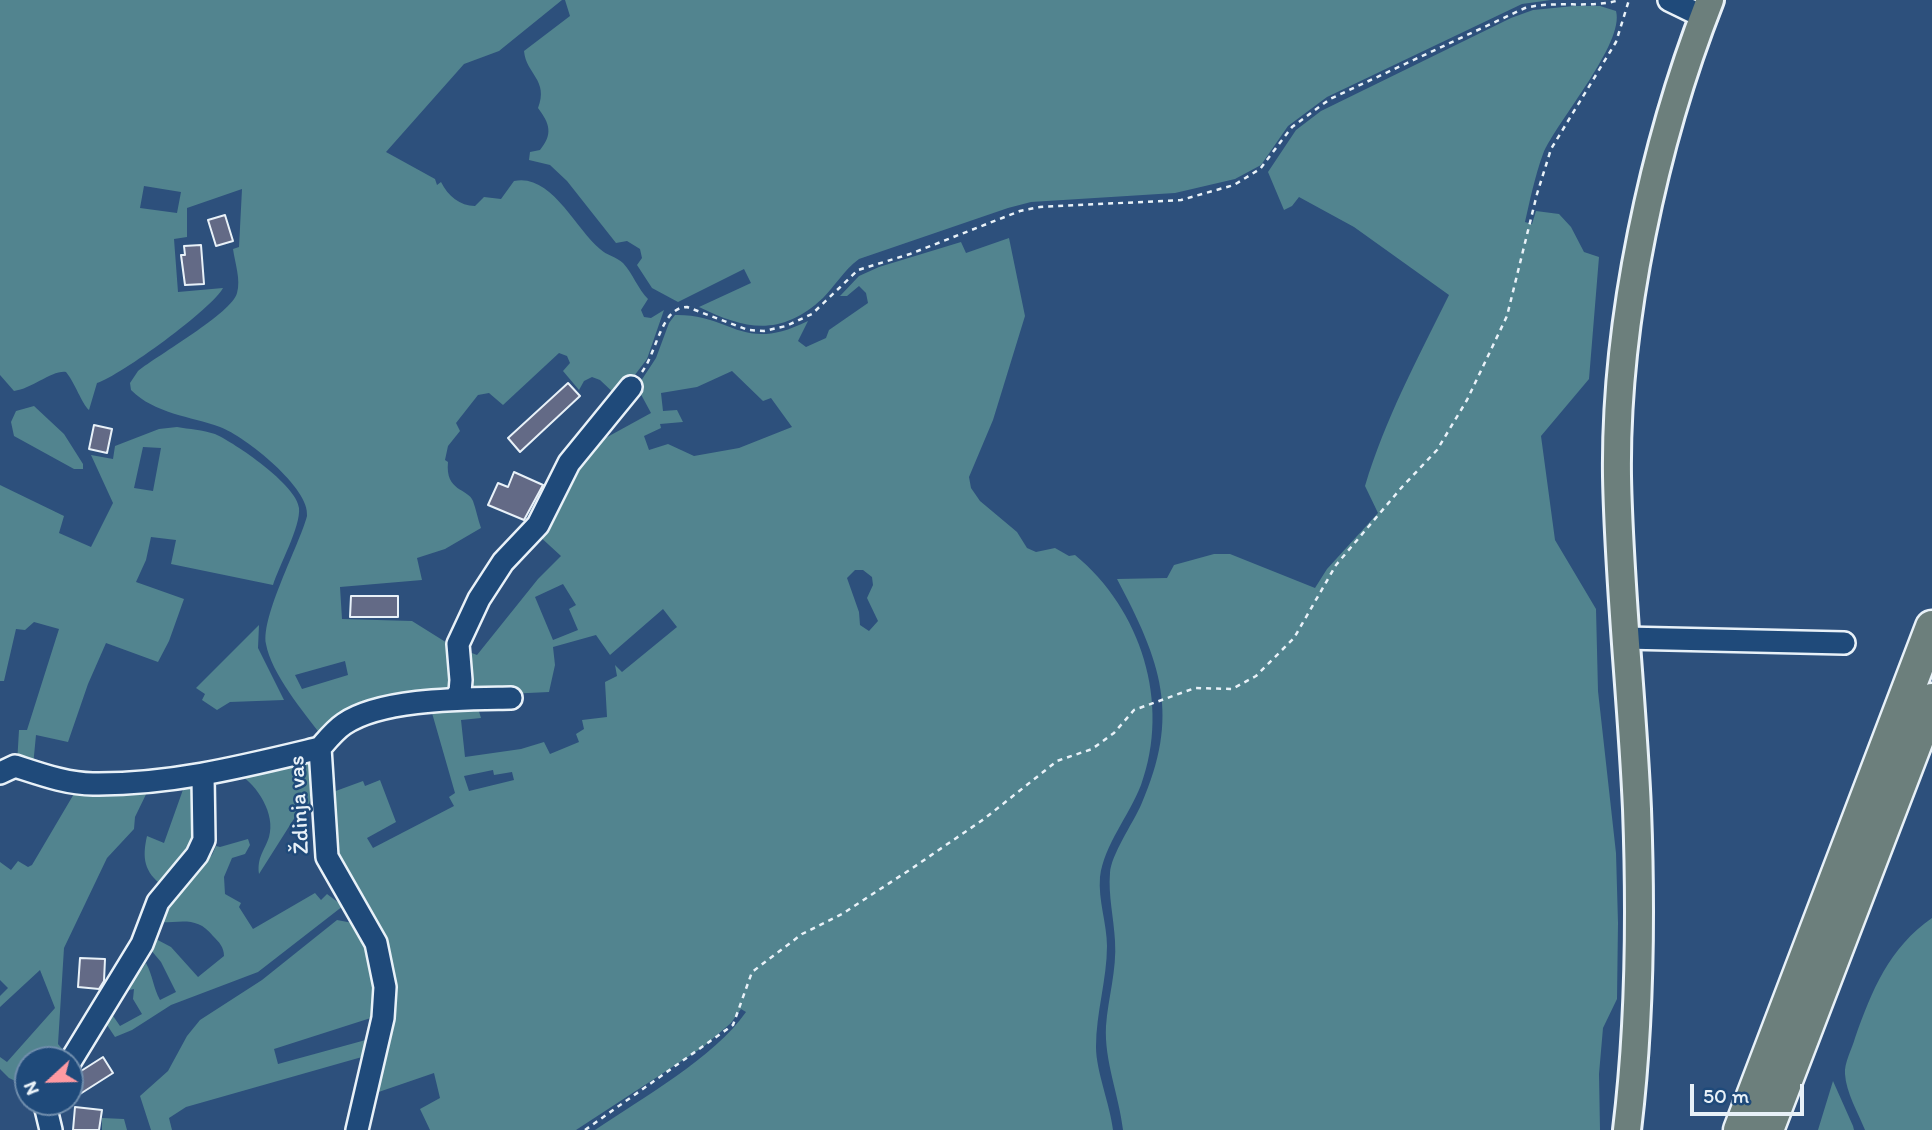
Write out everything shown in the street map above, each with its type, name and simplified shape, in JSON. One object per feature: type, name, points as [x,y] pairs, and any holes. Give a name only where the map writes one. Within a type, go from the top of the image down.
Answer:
[{"type":"highway","points":[[1740,1130],[1932,627]]},
{"type":"highway","points":[[1767,1130],[1932,700]]},
{"type":"main road","points":[[1627,1130],[1639,924],[1637,809],[1617,475],[1625,343],[1632,283],[1656,176],[1707,8]]},
{"type":"street","points":[[1669,0],[1707,8]]},
{"type":"street","points":[[454,699],[460,692],[461,680],[458,644],[479,599],[503,562],[538,525],[569,463],[631,387]]},
{"type":"street","points":[[1625,638],[1844,643]]},
{"type":"street","name":"Ždinja vas","points":[[357,1130],[383,1018],[385,987],[376,943],[327,857],[320,748],[353,719],[380,710],[454,699],[511,698]]},
{"type":"street","points":[[5,764],[92,785],[203,776],[320,748]]},
{"type":"street","points":[[80,1046],[142,944],[158,902],[197,855],[204,840],[203,776]]},
{"type":"path","points":[[631,387],[655,352],[668,314],[677,307],[687,307],[748,330],[764,331],[812,314],[858,270],[922,250],[1020,211],[1040,207],[1181,200],[1234,185],[1260,169],[1292,127],[1330,99],[1525,8],[1544,3],[1608,3],[1620,0]]},
{"type":"path","points":[[585,1130],[733,1026],[752,972],[802,934],[842,915],[922,862],[984,819],[1057,761],[1092,749],[1114,733],[1134,710],[1195,688],[1232,688],[1256,676],[1294,638],[1336,565],[1437,450],[1467,400],[1507,316],[1533,207],[1551,149],[1576,113],[1616,43],[1629,0]]},
{"type":"green space","points":[[0,0],[562,0],[499,51],[464,64],[386,152],[435,179],[437,185],[441,182],[455,199],[470,206],[475,206],[484,197],[501,199],[514,181],[540,185],[562,204],[600,249],[627,267],[648,299],[641,310],[644,317],[651,318],[664,310],[647,359],[618,397],[600,380],[592,377],[584,381],[579,390],[563,371],[570,363],[567,356],[559,353],[503,405],[489,393],[478,395],[456,423],[460,431],[448,446],[445,460],[448,462],[448,472],[453,484],[473,501],[481,528],[445,549],[417,558],[422,580],[340,587],[342,619],[412,621],[452,646],[456,661],[449,692],[322,736],[281,680],[266,644],[269,616],[307,516],[299,492],[260,452],[231,432],[162,409],[140,398],[131,390],[130,383],[138,371],[209,322],[237,293],[238,277],[233,249],[239,247],[242,189],[187,208],[187,237],[174,239],[178,292],[223,288],[216,298],[165,340],[125,368],[97,383],[89,410],[66,372],[14,391],[0,375]],"holes":[[[144,186],[181,192],[177,213],[140,208]],[[345,661],[348,675],[302,689],[295,675]]]},
{"type":"green space","points":[[565,0],[1551,0],[1522,4],[1327,97],[1288,126],[1261,165],[1235,179],[1175,193],[1031,202],[1008,208],[859,259],[808,311],[778,324],[763,326],[732,321],[699,307],[751,283],[744,269],[678,302],[652,288],[637,265],[642,258],[640,249],[627,241],[616,243],[567,181],[550,165],[529,160],[530,152],[540,150],[544,144],[548,129],[538,108],[541,98],[539,84],[524,51],[570,16]]},
{"type":"green space","points":[[1600,6],[1616,11],[1616,25],[1601,62],[1543,154],[1525,222],[1532,224],[1536,211],[1559,214],[1571,227],[1584,252],[1599,257],[1589,379],[1541,436],[1555,540],[1596,609],[1598,691],[1616,853],[1618,923],[1617,999],[1603,1028],[1599,1074],[1600,1130],[1123,1130],[1106,1039],[1115,952],[1110,873],[1114,857],[1141,805],[1153,773],[1163,716],[1161,689],[1154,663],[1145,637],[1117,579],[1167,578],[1174,565],[1214,554],[1230,554],[1315,588],[1327,569],[1378,513],[1365,486],[1373,461],[1403,389],[1449,295],[1354,227],[1299,197],[1292,206],[1284,210],[1268,172],[1296,130],[1321,111],[1511,18],[1533,10]]},
{"type":"green space","points":[[1009,238],[1025,316],[993,420],[969,477],[971,488],[980,501],[1017,532],[1027,548],[1036,552],[1055,548],[1069,556],[1075,555],[1098,577],[1133,630],[1151,690],[1153,722],[1141,785],[1106,853],[1100,877],[1107,946],[1096,1047],[1113,1130],[595,1130],[697,1061],[732,1029],[746,1012],[741,1009],[731,1023],[703,1047],[576,1130],[430,1130],[420,1109],[440,1098],[434,1073],[367,1096],[390,993],[332,857],[333,792],[363,781],[365,786],[380,780],[396,822],[367,838],[373,848],[454,806],[449,797],[455,793],[430,706],[477,705],[481,718],[461,720],[465,757],[521,749],[544,742],[550,754],[579,742],[576,734],[584,729],[582,720],[607,717],[605,682],[617,676],[615,665],[622,672],[677,627],[663,609],[610,655],[596,635],[553,647],[555,665],[549,692],[465,696],[464,650],[477,655],[538,579],[561,556],[537,534],[570,474],[600,441],[651,413],[637,387],[656,358],[669,323],[675,315],[695,316],[738,330],[767,334],[808,321],[798,341],[806,347],[826,338],[829,330],[868,303],[866,293],[859,286],[847,296],[840,296],[859,276],[879,267],[961,242],[966,253]],"holes":[[[732,371],[763,401],[771,398],[792,427],[739,448],[694,456],[668,444],[649,450],[644,436],[661,428],[660,424],[683,422],[677,410],[663,411],[661,393],[697,387]],[[855,570],[863,570],[872,577],[873,585],[867,598],[878,621],[869,631],[860,625],[859,612],[847,578]],[[563,584],[576,605],[569,609],[578,630],[553,640],[535,597]],[[493,770],[494,775],[512,772],[514,780],[469,791],[464,776]]]},
{"type":"green space","points":[[34,406],[64,434],[83,464],[83,469],[74,469],[14,436],[11,422],[16,411]]},
{"type":"green space","points":[[177,427],[215,434],[264,466],[288,488],[296,499],[299,516],[273,585],[171,564],[176,540],[151,537],[146,560],[136,582],[184,599],[169,641],[158,662],[106,643],[88,684],[68,742],[36,735],[33,766],[17,764],[19,730],[27,730],[59,629],[34,622],[25,630],[16,629],[4,681],[0,681],[0,485],[64,516],[59,533],[91,547],[113,503],[91,455],[113,459],[115,446],[159,429]],"holes":[[[143,447],[161,448],[153,491],[134,488]]]},
{"type":"green space","points":[[259,625],[258,648],[284,700],[230,702],[217,710],[202,700],[205,694],[196,688]]},
{"type":"green space","points":[[309,757],[320,765],[305,818],[297,814],[259,874],[260,859],[269,837],[270,819],[258,793],[239,774]]},
{"type":"green space","points":[[151,784],[135,817],[134,829],[107,858],[64,948],[60,1046],[21,1046],[55,1008],[40,970],[0,1007],[0,996],[8,988],[0,980],[0,862],[11,870],[18,861],[28,867],[32,865],[78,787]]},
{"type":"green space","points":[[185,784],[190,785],[196,801],[199,839],[163,886],[146,864],[147,836],[164,843]]},
{"type":"green space","points":[[248,839],[250,845],[245,854],[232,858],[224,877],[225,894],[241,903],[239,907],[253,929],[315,893],[321,900],[327,894],[343,906],[258,972],[171,1005],[132,1030],[115,1037],[105,1022],[111,1013],[120,1026],[142,1014],[133,999],[134,989],[124,991],[138,968],[142,969],[146,963],[160,1000],[176,992],[161,962],[150,949],[154,938],[171,947],[198,977],[224,956],[219,943],[200,925],[193,922],[155,922],[166,896],[212,855],[216,846]]},
{"type":"green space","points":[[1932,918],[1932,1130],[1865,1130],[1848,1088],[1845,1074],[1847,1061],[1868,1003],[1884,971],[1904,943]]},
{"type":"green space","points":[[337,920],[358,924],[377,966],[377,1016],[274,1049],[278,1064],[373,1038],[369,1055],[186,1107],[169,1118],[172,1130],[151,1130],[140,1096],[168,1071],[187,1036],[200,1020],[262,980]]},
{"type":"green space","points":[[14,1054],[14,1080],[0,1069],[0,1057],[7,1062]]},
{"type":"green space","points":[[1833,1081],[1853,1126],[1854,1130],[1818,1130]]},
{"type":"green space","points":[[102,1118],[124,1119],[127,1130],[102,1130]]},
{"type":"building","points":[[225,215],[233,241],[216,246],[208,220]]},
{"type":"building","points":[[201,245],[204,284],[185,285],[181,255],[185,255],[184,246]]},
{"type":"building","points":[[568,383],[580,396],[520,452],[508,438]]},
{"type":"building","points":[[94,425],[112,429],[107,453],[89,449]]},
{"type":"building","points":[[514,472],[543,485],[524,520],[488,505],[498,483],[508,487]]},
{"type":"building","points":[[351,596],[398,596],[398,617],[350,617]]},
{"type":"building","points":[[80,958],[105,959],[104,981],[99,989],[78,987]]},
{"type":"building","points":[[103,1057],[113,1073],[84,1091],[84,1069]]},
{"type":"building","points":[[84,1108],[102,1110],[99,1130],[73,1130],[74,1116],[84,1116]]}]
